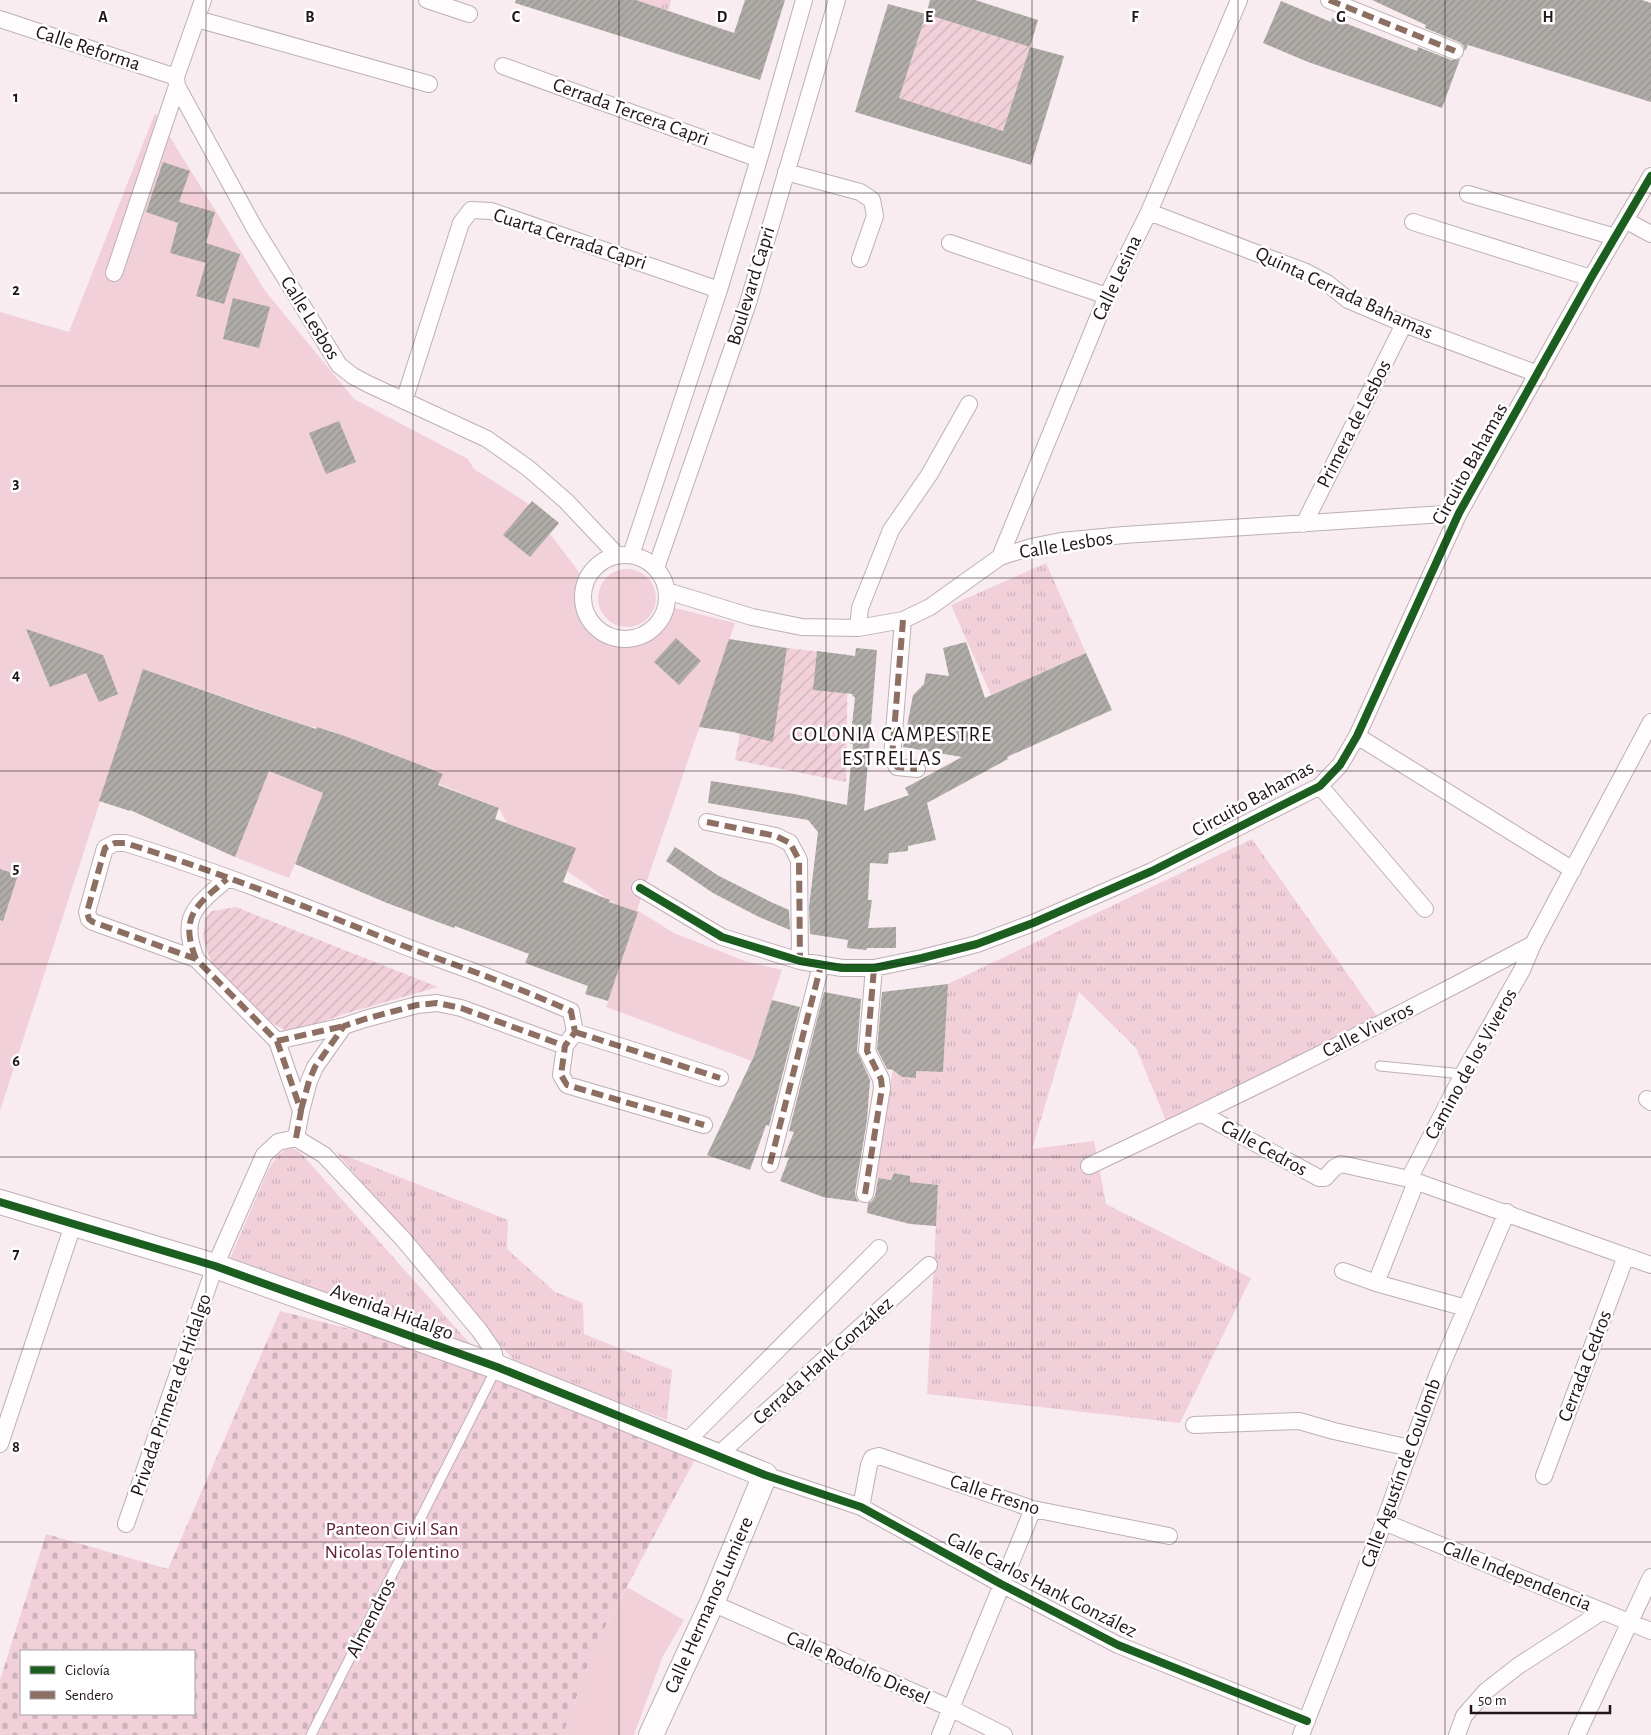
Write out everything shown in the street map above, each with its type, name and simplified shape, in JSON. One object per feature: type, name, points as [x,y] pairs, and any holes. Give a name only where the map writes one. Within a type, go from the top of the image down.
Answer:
[{"type":"street","points":[[114,273],[203,0]]},
{"type":"street","points":[[427,0],[469,14]]},
{"type":"street","name":"Boulevard Capri","points":[[624,555],[719,290],[760,159],[804,0]]},
{"type":"street","name":"Boulevard Capri","points":[[656,568],[748,302],[837,0]]},
{"type":"street","name":"Calle Lesina","points":[[1000,557],[1106,296],[1149,212],[1239,0]]},
{"type":"street","points":[[1329,0],[1456,51]]},
{"type":"street","name":"Calle Reforma","points":[[0,18],[177,82]]},
{"type":"street","points":[[197,19],[429,84]]},
{"type":"street","name":"Cerrada Tercera Capri","points":[[503,66],[760,159]]},
{"type":"street","name":"Calle Lesbos","points":[[177,82],[255,229],[339,366],[353,376],[404,401],[487,438],[528,468],[624,555]]},
{"type":"street","points":[[786,172],[860,192],[872,200],[875,216],[860,259]]},
{"type":"street","name":"Circuito Bahamas","points":[[640,888],[722,936],[800,961],[842,968],[874,968],[977,944],[1034,923],[1152,871],[1320,786],[1340,765],[1356,736],[1459,513],[1591,278],[1651,176]]},
{"type":"street","points":[[1468,194],[1615,237]]},
{"type":"street","name":"Cuarta Cerrada Capri","points":[[404,401],[460,223],[471,210],[491,212],[719,290]]},
{"type":"street","name":"Quinta Cerrada Bahamas","points":[[1149,212],[1306,272],[1327,283],[1348,300],[1404,324],[1538,374]]},
{"type":"street","points":[[1625,220],[1651,234]]},
{"type":"street","points":[[1413,222],[1591,278]]},
{"type":"street","points":[[950,243],[1106,296]]},
{"type":"street","name":"Primera de Lesbos","points":[[1304,524],[1404,324]]},
{"type":"street","points":[[858,628],[860,608],[891,530],[929,476],[968,404]]},
{"type":"street","name":"Calle Lesbos","points":[[667,591],[752,617],[802,627],[858,628],[903,620],[930,606],[1000,557],[1031,547],[1061,541],[1124,535],[1459,513]]},
{"type":"street","points":[[624,555],[645,559],[656,568],[664,579],[667,591],[667,605],[662,618],[652,629],[640,636],[626,639],[612,637],[599,631],[583,608],[582,594],[585,580],[593,568],[604,560],[624,555]]},
{"type":"street","points":[[903,620],[892,757],[898,767],[917,768]]},
{"type":"street","name":"Camino de los Viveros","points":[[1413,1180],[1463,1074],[1522,970],[1533,944],[1648,732]]},
{"type":"street","points":[[1356,736],[1573,870]]},
{"type":"street","points":[[1320,786],[1426,909]]},
{"type":"street","points":[[707,822],[776,836],[790,844],[798,860],[800,961]]},
{"type":"street","points":[[301,1111],[277,1041],[196,959],[93,922],[89,918],[87,912],[105,848],[125,843],[193,864],[227,879],[319,911],[430,956],[508,984],[571,1011],[575,1032],[565,1046],[561,1075],[567,1085],[704,1125]]},
{"type":"street","points":[[196,959],[189,937],[191,917],[205,898],[227,879]]},
{"type":"street","name":"Calle Viveros","points":[[1089,1166],[1202,1114],[1383,1024],[1533,944]]},
{"type":"street","points":[[770,1164],[821,965]]},
{"type":"street","points":[[865,1194],[882,1088],[879,1073],[867,1050],[874,968]]},
{"type":"street","points":[[277,1041],[344,1026],[417,1005],[436,1003],[461,1008],[565,1046]]},
{"type":"street","points":[[344,1026],[315,1067],[309,1081],[296,1138],[324,1155],[403,1239],[480,1330],[493,1350],[497,1367]]},
{"type":"street","points":[[575,1032],[720,1078]]},
{"type":"street","name":"Calle Cedros","points":[[1202,1114],[1318,1178],[1325,1178],[1334,1168],[1341,1164],[1413,1180]]},
{"type":"street","name":"Privada Primera de Hidalgo","points":[[126,1524],[215,1266],[264,1155],[278,1142],[296,1138]]},
{"type":"street","points":[[1376,1283],[1413,1180],[1651,1265]]},
{"type":"street","name":"Avenida Hidalgo","points":[[0,1202],[215,1266],[497,1367],[765,1475]]},
{"type":"street","name":"Calle Agustín de Coulomb","points":[[1304,1728],[1384,1522],[1437,1376],[1507,1212]]},
{"type":"street","points":[[0,1444],[73,1225]]},
{"type":"street","points":[[685,1443],[878,1248]]},
{"type":"street","name":"Cerrada Cedros","points":[[1544,1476],[1626,1256]]},
{"type":"street","name":"Cerrada Hank González","points":[[717,1456],[929,1265]]},
{"type":"street","points":[[1343,1271],[1376,1283],[1466,1308]]},
{"type":"street","points":[[1194,1425],[1299,1421],[1410,1448]]},
{"type":"street","name":"Calle Fresno","points":[[861,1507],[868,1465],[872,1458],[879,1456],[1033,1509],[1169,1536]]},
{"type":"street","name":"Calle Carlos Hank González","points":[[765,1475],[861,1507],[1001,1584],[1118,1645],[1304,1728]]},
{"type":"street","name":"Calle Hermanos Lumiere","points":[[655,1734],[765,1475]]},
{"type":"street","points":[[940,1735],[1033,1509]]},
{"type":"street","name":"Calle Independencia","points":[[1384,1522],[1651,1631]]},
{"type":"street","points":[[1577,1735],[1651,1577]]},
{"type":"street","name":"Calle Rodolfo Diesel","points":[[712,1602],[950,1708],[1004,1735]]},
{"type":"street","points":[[1457,1735],[1464,1716],[1486,1690],[1518,1666],[1603,1611]]},
{"type":"lane","points":[[1380,1066],[1463,1074]]},
{"type":"lane","name":"Almendros","points":[[311,1735],[497,1367]]},
{"type":"green space","points":[[636,0],[671,0],[668,11]]},
{"type":"green space","points":[[926,14],[1030,47],[1003,131],[899,98]]},
{"type":"green space","points":[[155,113],[266,292],[354,399],[468,459],[474,469],[526,502],[585,580],[582,596],[583,606],[587,617],[593,625],[602,632],[612,636],[633,638],[653,628],[662,618],[667,606],[735,623],[637,910],[674,933],[745,961],[782,970],[752,1061],[606,1007],[638,912],[616,905],[567,871],[575,848],[507,823],[499,808],[439,784],[443,774],[334,732],[310,727],[143,669],[0,1111],[0,312],[69,332]]},
{"type":"green space","points":[[1046,563],[1086,653],[991,695],[951,605]]},
{"type":"green space","points":[[627,569],[638,571],[651,582],[656,598],[654,609],[643,622],[627,627],[616,625],[603,614],[598,598],[600,587],[611,574]]},
{"type":"green space","points":[[787,648],[848,655],[846,782],[735,760],[740,734],[773,742]]},
{"type":"green space","points":[[269,771],[323,793],[289,878],[235,857]]},
{"type":"green space","points":[[1252,839],[1377,1016],[1167,1123],[1136,1048],[1079,992],[1032,1149],[1094,1141],[1106,1204],[1251,1278],[1180,1423],[927,1394],[938,1185],[910,1182],[910,1176],[894,1173],[891,1180],[871,1177],[893,1070],[902,1077],[915,1078],[916,1071],[943,1072],[948,984]]},
{"type":"green space","points":[[236,907],[438,987],[344,1014],[325,1021],[307,1034],[285,1030],[272,1023],[246,1002],[212,965],[203,938],[205,919],[212,911]]},
{"type":"green space","points":[[289,1147],[299,1151],[472,1346],[226,1268],[268,1170],[278,1155]]},
{"type":"green space","points":[[336,1152],[508,1220],[507,1249],[555,1292],[583,1303],[584,1334],[672,1370],[667,1420],[516,1363]]},
{"type":"green space","name":"Panteon Civil San Nicolas Tolentino","points":[[280,1311],[497,1367],[699,1452],[594,1648],[563,1735],[0,1735],[0,1680],[46,1534],[168,1569]]},
{"type":"green space","points":[[627,1587],[684,1620],[663,1656],[634,1735],[563,1735],[594,1648]]},
{"type":"building","points":[[516,0],[636,0],[734,33],[745,0],[785,0],[760,80],[515,3]]},
{"type":"building","points":[[930,0],[975,0],[1038,20],[1030,47],[926,14]]},
{"type":"building","points":[[1372,0],[1642,0],[1651,3],[1651,102],[1468,45],[1465,51],[1463,45],[1459,42],[1425,28],[1426,25]]},
{"type":"building","points":[[1281,1],[1331,22],[1332,18],[1417,51],[1418,47],[1451,60],[1460,59],[1442,108],[1308,62],[1263,43]]},
{"type":"building","points":[[888,4],[926,14],[899,98],[1003,131],[1030,47],[1064,56],[1031,165],[855,112]]},
{"type":"building","points":[[163,162],[190,171],[179,202],[215,212],[206,243],[240,254],[224,304],[196,296],[206,263],[170,253],[178,223],[146,212]]},
{"type":"building","points":[[233,298],[270,307],[259,348],[223,339]]},
{"type":"building","points":[[339,421],[356,462],[326,474],[309,433]]},
{"type":"building","points":[[532,501],[559,523],[530,557],[503,535]]},
{"type":"building","points":[[26,629],[103,655],[118,694],[99,702],[86,673],[50,687]]},
{"type":"building","points":[[676,638],[701,661],[679,685],[654,662]]},
{"type":"building","points":[[729,639],[787,648],[773,742],[733,732],[699,727]]},
{"type":"building","points":[[966,642],[985,698],[1086,653],[1112,710],[1007,757],[1008,759],[927,803],[936,840],[908,846],[908,851],[889,853],[888,864],[870,863],[868,900],[872,900],[868,928],[896,927],[896,948],[867,948],[866,950],[847,948],[848,940],[810,934],[809,907],[818,832],[808,820],[708,803],[711,781],[794,794],[847,805],[853,744],[850,744],[855,697],[852,696],[853,694],[813,690],[817,651],[855,656],[856,648],[877,650],[864,811],[909,795],[905,788],[962,757],[903,747],[913,695],[924,684],[926,673],[949,676],[943,648]]},
{"type":"building","points":[[143,669],[316,729],[317,727],[345,736],[443,774],[438,785],[499,808],[495,819],[576,848],[563,882],[638,912],[608,1001],[585,994],[588,986],[525,963],[529,954],[387,903],[295,864],[323,793],[269,771],[235,857],[130,810],[99,801]]},
{"type":"building","points":[[675,847],[719,876],[789,910],[790,930],[759,917],[713,893],[666,861]]},
{"type":"building","points":[[0,869],[18,875],[3,921],[0,920]]},
{"type":"building","points":[[948,984],[943,1072],[916,1071],[916,1078],[902,1077],[893,1070],[887,1069],[877,1049],[882,992]]},
{"type":"building","points":[[824,992],[861,999],[857,1051],[870,1080],[867,1120],[855,1192],[859,1202],[823,1197],[780,1181],[789,1158],[784,1157],[794,1132],[789,1131]]},
{"type":"building","points":[[772,1000],[800,1007],[769,1126],[766,1125],[750,1170],[707,1155],[754,1056]]},
{"type":"building","points":[[894,1173],[910,1176],[910,1182],[938,1185],[936,1226],[910,1224],[867,1213],[868,1203],[875,1196],[878,1178],[891,1180]]},
{"type":"marked path","points":[[1329,0],[1455,51]]},
{"type":"marked path","points":[[903,620],[892,757],[897,767],[917,769]]},
{"type":"marked path","points":[[707,822],[776,836],[790,843],[799,860],[800,961]]},
{"type":"marked path","points":[[296,1138],[301,1111],[277,1041],[196,959],[89,919],[87,912],[105,848],[115,843],[125,843],[191,864],[532,994],[571,1011],[575,1032],[565,1046],[561,1075],[567,1085],[704,1125]]},
{"type":"marked path","points":[[196,959],[189,932],[193,913],[227,879]]},
{"type":"marked path","points":[[770,1164],[821,965]]},
{"type":"marked path","points":[[865,1194],[882,1088],[881,1079],[867,1051],[874,968]]},
{"type":"marked path","points":[[301,1110],[315,1067],[344,1026],[417,1005],[437,1003],[461,1008],[565,1046]]},
{"type":"marked path","points":[[277,1041],[344,1026]]},
{"type":"marked path","points":[[575,1032],[720,1078]]},
{"type":"cycle path","points":[[640,888],[722,937],[800,961],[842,968],[874,968],[977,944],[1033,923],[1152,871],[1320,786],[1340,765],[1357,736],[1459,513],[1591,278],[1651,176]]},
{"type":"cycle path","points":[[0,1202],[215,1266],[497,1367],[765,1475],[861,1507],[1001,1584],[1118,1645],[1307,1721]]},
{"type":"district","name":"COLONIA CAMPESTRE ESTRELLAS","points":[[892,746]]}]
